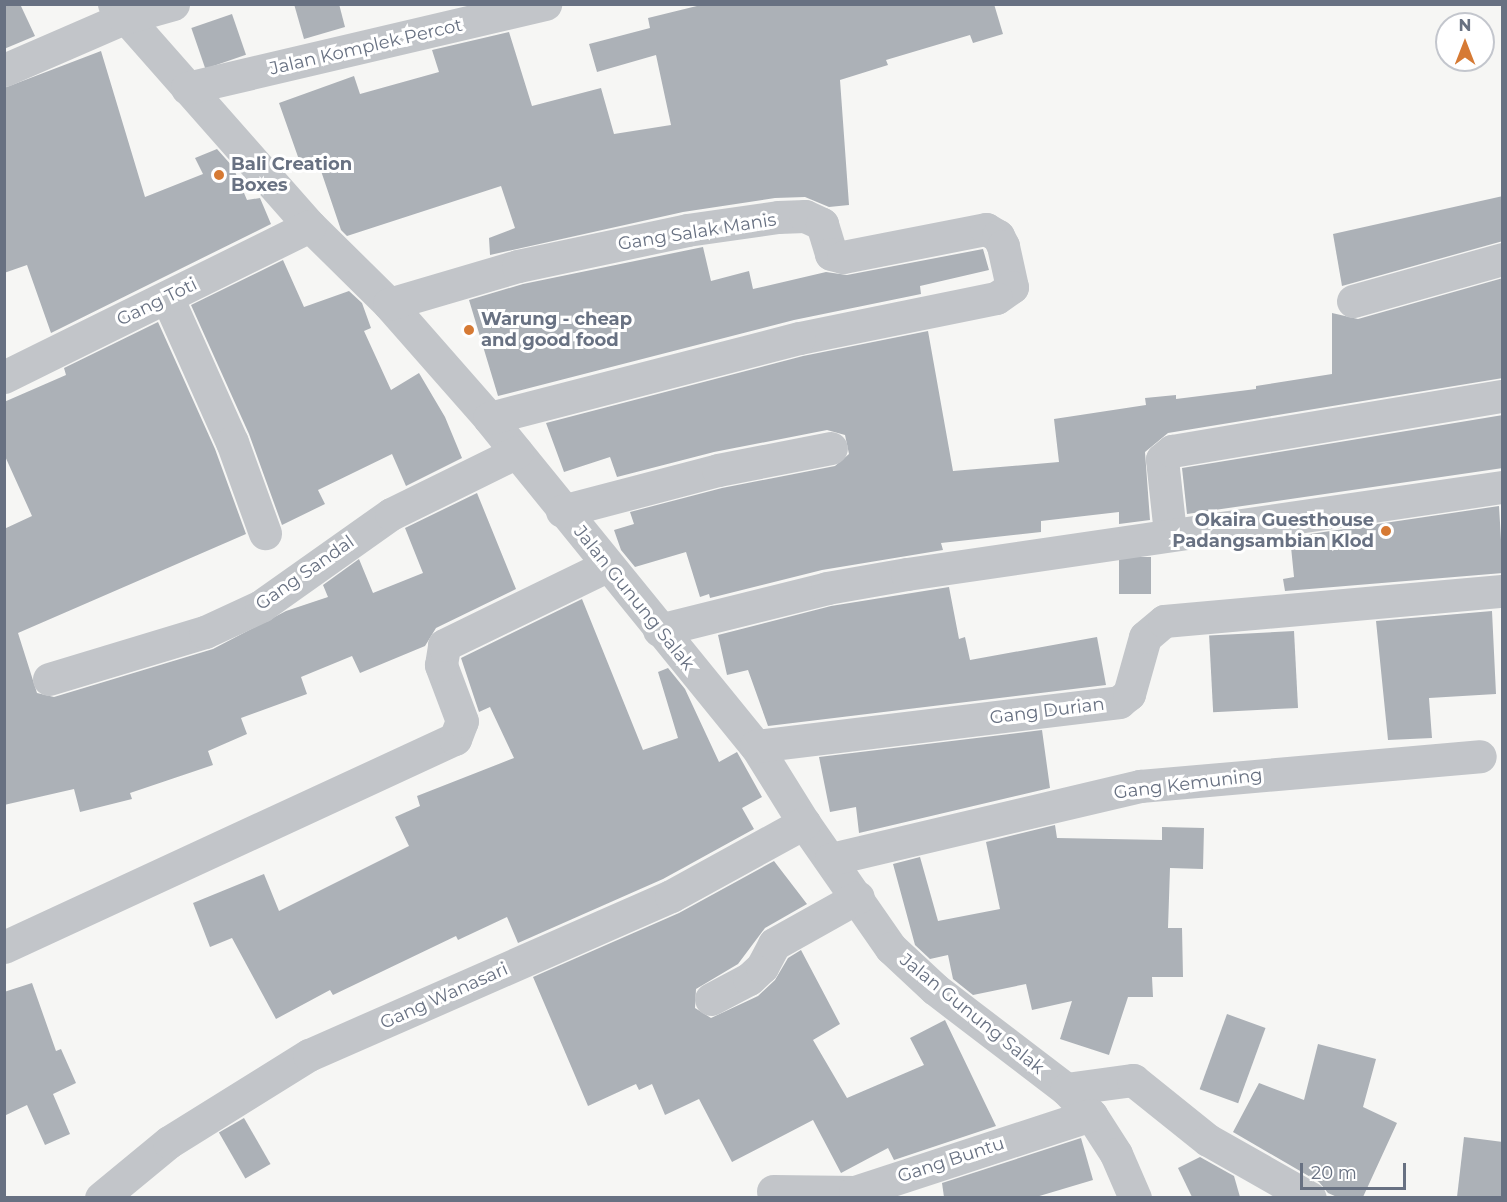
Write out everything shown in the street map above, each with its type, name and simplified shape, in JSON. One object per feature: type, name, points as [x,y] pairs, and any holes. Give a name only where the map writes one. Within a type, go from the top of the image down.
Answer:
[{"type":"street","points":[[4,70],[119,11],[173,4]]},
{"type":"street","name":"Jalan Komplek Percot","points":[[187,88],[545,4]]},
{"type":"street","name":"Jalan Gunung Salak","points":[[119,11],[310,226],[389,304],[489,418],[562,511],[756,746],[804,823],[858,897],[891,948],[934,989],[1066,1089],[1091,1114],[1116,1154],[1135,1197]]},
{"type":"street","name":"Gang Salak Manis","points":[[389,304],[508,268],[687,230],[805,216],[822,224],[831,254],[843,257],[986,229],[998,236],[1011,277],[1012,287],[996,298],[799,338],[489,418]]},
{"type":"street","name":"Gang Toti","points":[[4,377],[310,226]]},
{"type":"street","points":[[1353,301],[1503,259]]},
{"type":"street","points":[[167,297],[232,442],[265,533]]},
{"type":"street","points":[[1170,533],[1162,459],[1172,450],[1503,396]]},
{"type":"street","points":[[562,511],[718,471],[831,448]]},
{"type":"street","name":"Gang Sandal","points":[[49,680],[205,632],[261,606],[391,514],[517,452]]},
{"type":"street","points":[[659,630],[827,588],[1170,533],[1503,487]]},
{"type":"street","points":[[4,947],[455,739],[462,721],[441,665],[444,645],[607,566]]},
{"type":"street","name":"Gang Durian","points":[[756,746],[1119,702],[1129,694],[1145,637],[1164,621],[1503,591]]},
{"type":"street","name":"Gang Kemuning","points":[[831,859],[1140,786],[1480,756]]},
{"type":"street","name":"Gang Wanasari","points":[[101,1197],[169,1142],[309,1055],[671,896],[804,823]]},
{"type":"street","points":[[711,999],[749,979],[762,967],[774,944],[858,897]]},
{"type":"street","points":[[1066,1089],[1132,1080],[1208,1140],[1310,1197]]},
{"type":"street","name":"Gang Buntu","points":[[773,1191],[855,1192],[1091,1114]]},
{"type":"building","points":[[4,4],[20,4],[35,36],[4,49]]},
{"type":"building","points":[[294,4],[339,4],[345,27],[304,39]]},
{"type":"building","points":[[705,4],[994,4],[1003,34],[973,43],[970,35],[886,60],[888,65],[840,80],[849,205],[829,207],[805,197],[775,198],[683,212],[490,255],[489,238],[515,228],[501,186],[347,236],[341,230],[319,165],[303,171],[279,103],[354,76],[360,94],[439,72],[432,50],[509,32],[532,106],[601,88],[614,134],[671,125],[656,55],[597,72],[589,44],[650,28],[648,18]]},
{"type":"building","points":[[232,14],[246,55],[205,69],[191,28]]},
{"type":"building","points":[[101,51],[145,197],[203,174],[195,158],[217,149],[233,167],[247,200],[260,198],[271,224],[51,333],[27,265],[4,273],[4,88]]},
{"type":"building","points":[[1503,196],[1503,241],[1342,286],[1333,234]]},
{"type":"building","points":[[703,247],[711,281],[749,271],[753,289],[826,272],[847,275],[983,249],[989,270],[920,286],[921,294],[794,320],[498,396],[469,300],[523,284]]},
{"type":"building","points":[[283,260],[304,307],[349,291],[362,303],[371,328],[364,331],[391,390],[419,373],[445,417],[462,458],[406,486],[392,454],[318,490],[325,504],[282,525],[249,434],[191,305]]},
{"type":"building","points":[[1503,278],[1503,378],[1168,433],[1145,452],[1150,520],[1119,524],[1119,512],[1041,521],[1041,532],[941,543],[943,550],[822,570],[710,598],[709,594],[700,597],[686,552],[635,567],[621,550],[614,530],[634,524],[630,512],[722,488],[835,466],[849,454],[845,435],[827,430],[714,452],[617,477],[610,457],[564,472],[546,423],[803,356],[928,331],[953,471],[1059,462],[1054,419],[1146,405],[1145,398],[1176,395],[1176,399],[1256,389],[1256,386],[1332,374],[1332,313],[1358,319]]},
{"type":"building","points":[[158,322],[215,449],[246,534],[18,633],[37,693],[54,697],[213,649],[286,611],[328,597],[323,585],[359,559],[373,593],[423,573],[405,528],[477,493],[516,589],[436,628],[425,646],[360,673],[352,656],[301,677],[307,694],[241,718],[247,734],[208,751],[213,765],[130,793],[132,799],[80,812],[74,789],[4,805],[4,529],[32,516],[4,454],[4,402],[66,375],[64,368]]},
{"type":"building","points":[[1503,415],[1503,468],[1187,514],[1182,468]]},
{"type":"building","points":[[1499,506],[1503,573],[1285,591],[1283,579],[1294,577],[1290,537]]},
{"type":"building","points":[[1119,557],[1151,557],[1151,594],[1119,594]]},
{"type":"building","points":[[949,587],[959,639],[965,637],[970,660],[1097,637],[1106,685],[768,726],[748,670],[727,675],[718,635],[831,606]]},
{"type":"building","points":[[582,599],[643,750],[678,738],[658,672],[668,668],[685,689],[719,762],[737,752],[762,797],[742,808],[754,829],[663,879],[518,943],[507,917],[458,940],[456,936],[333,995],[330,990],[276,1019],[232,938],[210,947],[193,903],[264,874],[279,911],[409,846],[395,817],[420,806],[417,796],[514,758],[490,707],[479,712],[461,658]]},
{"type":"building","points":[[1492,611],[1496,694],[1429,698],[1432,738],[1388,740],[1376,621]]},
{"type":"building","points":[[1294,631],[1298,708],[1213,712],[1209,635]]},
{"type":"building","points":[[1042,730],[1050,788],[859,833],[856,807],[830,812],[819,757]]},
{"type":"building","points":[[1055,825],[1057,838],[1162,840],[1162,827],[1204,828],[1203,869],[1170,868],[1168,928],[1182,928],[1183,977],[1152,977],[1153,997],[1128,997],[1109,1055],[1060,1039],[1072,1001],[1032,1010],[1026,984],[973,995],[953,979],[948,955],[930,959],[915,945],[893,864],[920,857],[938,921],[1000,909],[986,842]]},
{"type":"building","points":[[774,861],[807,904],[765,928],[738,964],[696,989],[695,1008],[711,1018],[758,996],[775,980],[788,958],[801,950],[840,1024],[813,1040],[847,1098],[924,1065],[910,1038],[945,1020],[996,1126],[894,1160],[888,1148],[841,1173],[813,1120],[732,1162],[699,1099],[665,1115],[652,1084],[639,1090],[636,1084],[588,1106],[533,977],[679,913]]},
{"type":"building","points":[[32,983],[56,1051],[61,1049],[76,1083],[53,1094],[70,1134],[45,1145],[27,1105],[4,1116],[4,992]]},
{"type":"building","points":[[1227,1014],[1266,1028],[1238,1103],[1200,1089]]},
{"type":"building","points":[[1318,1044],[1376,1059],[1363,1107],[1397,1123],[1363,1197],[1337,1197],[1328,1193],[1319,1182],[1233,1132],[1259,1083],[1304,1100]]},
{"type":"building","points":[[244,1118],[270,1164],[245,1178],[219,1132]]},
{"type":"building","points":[[1464,1137],[1503,1142],[1503,1197],[1457,1197]]},
{"type":"building","points":[[1081,1138],[1093,1180],[1036,1197],[944,1197],[942,1183]]},
{"type":"building","points":[[1200,1157],[1234,1176],[1240,1197],[1192,1197],[1178,1168]]},
{"type":"place","name":"Bali Creation Boxes","points":[[219,175]]},
{"type":"place","name":"Warung - cheap and good food","points":[[469,330]]},
{"type":"place","name":"Okaira Guesthouse Padangsambian Klod","points":[[1386,531]]}]
